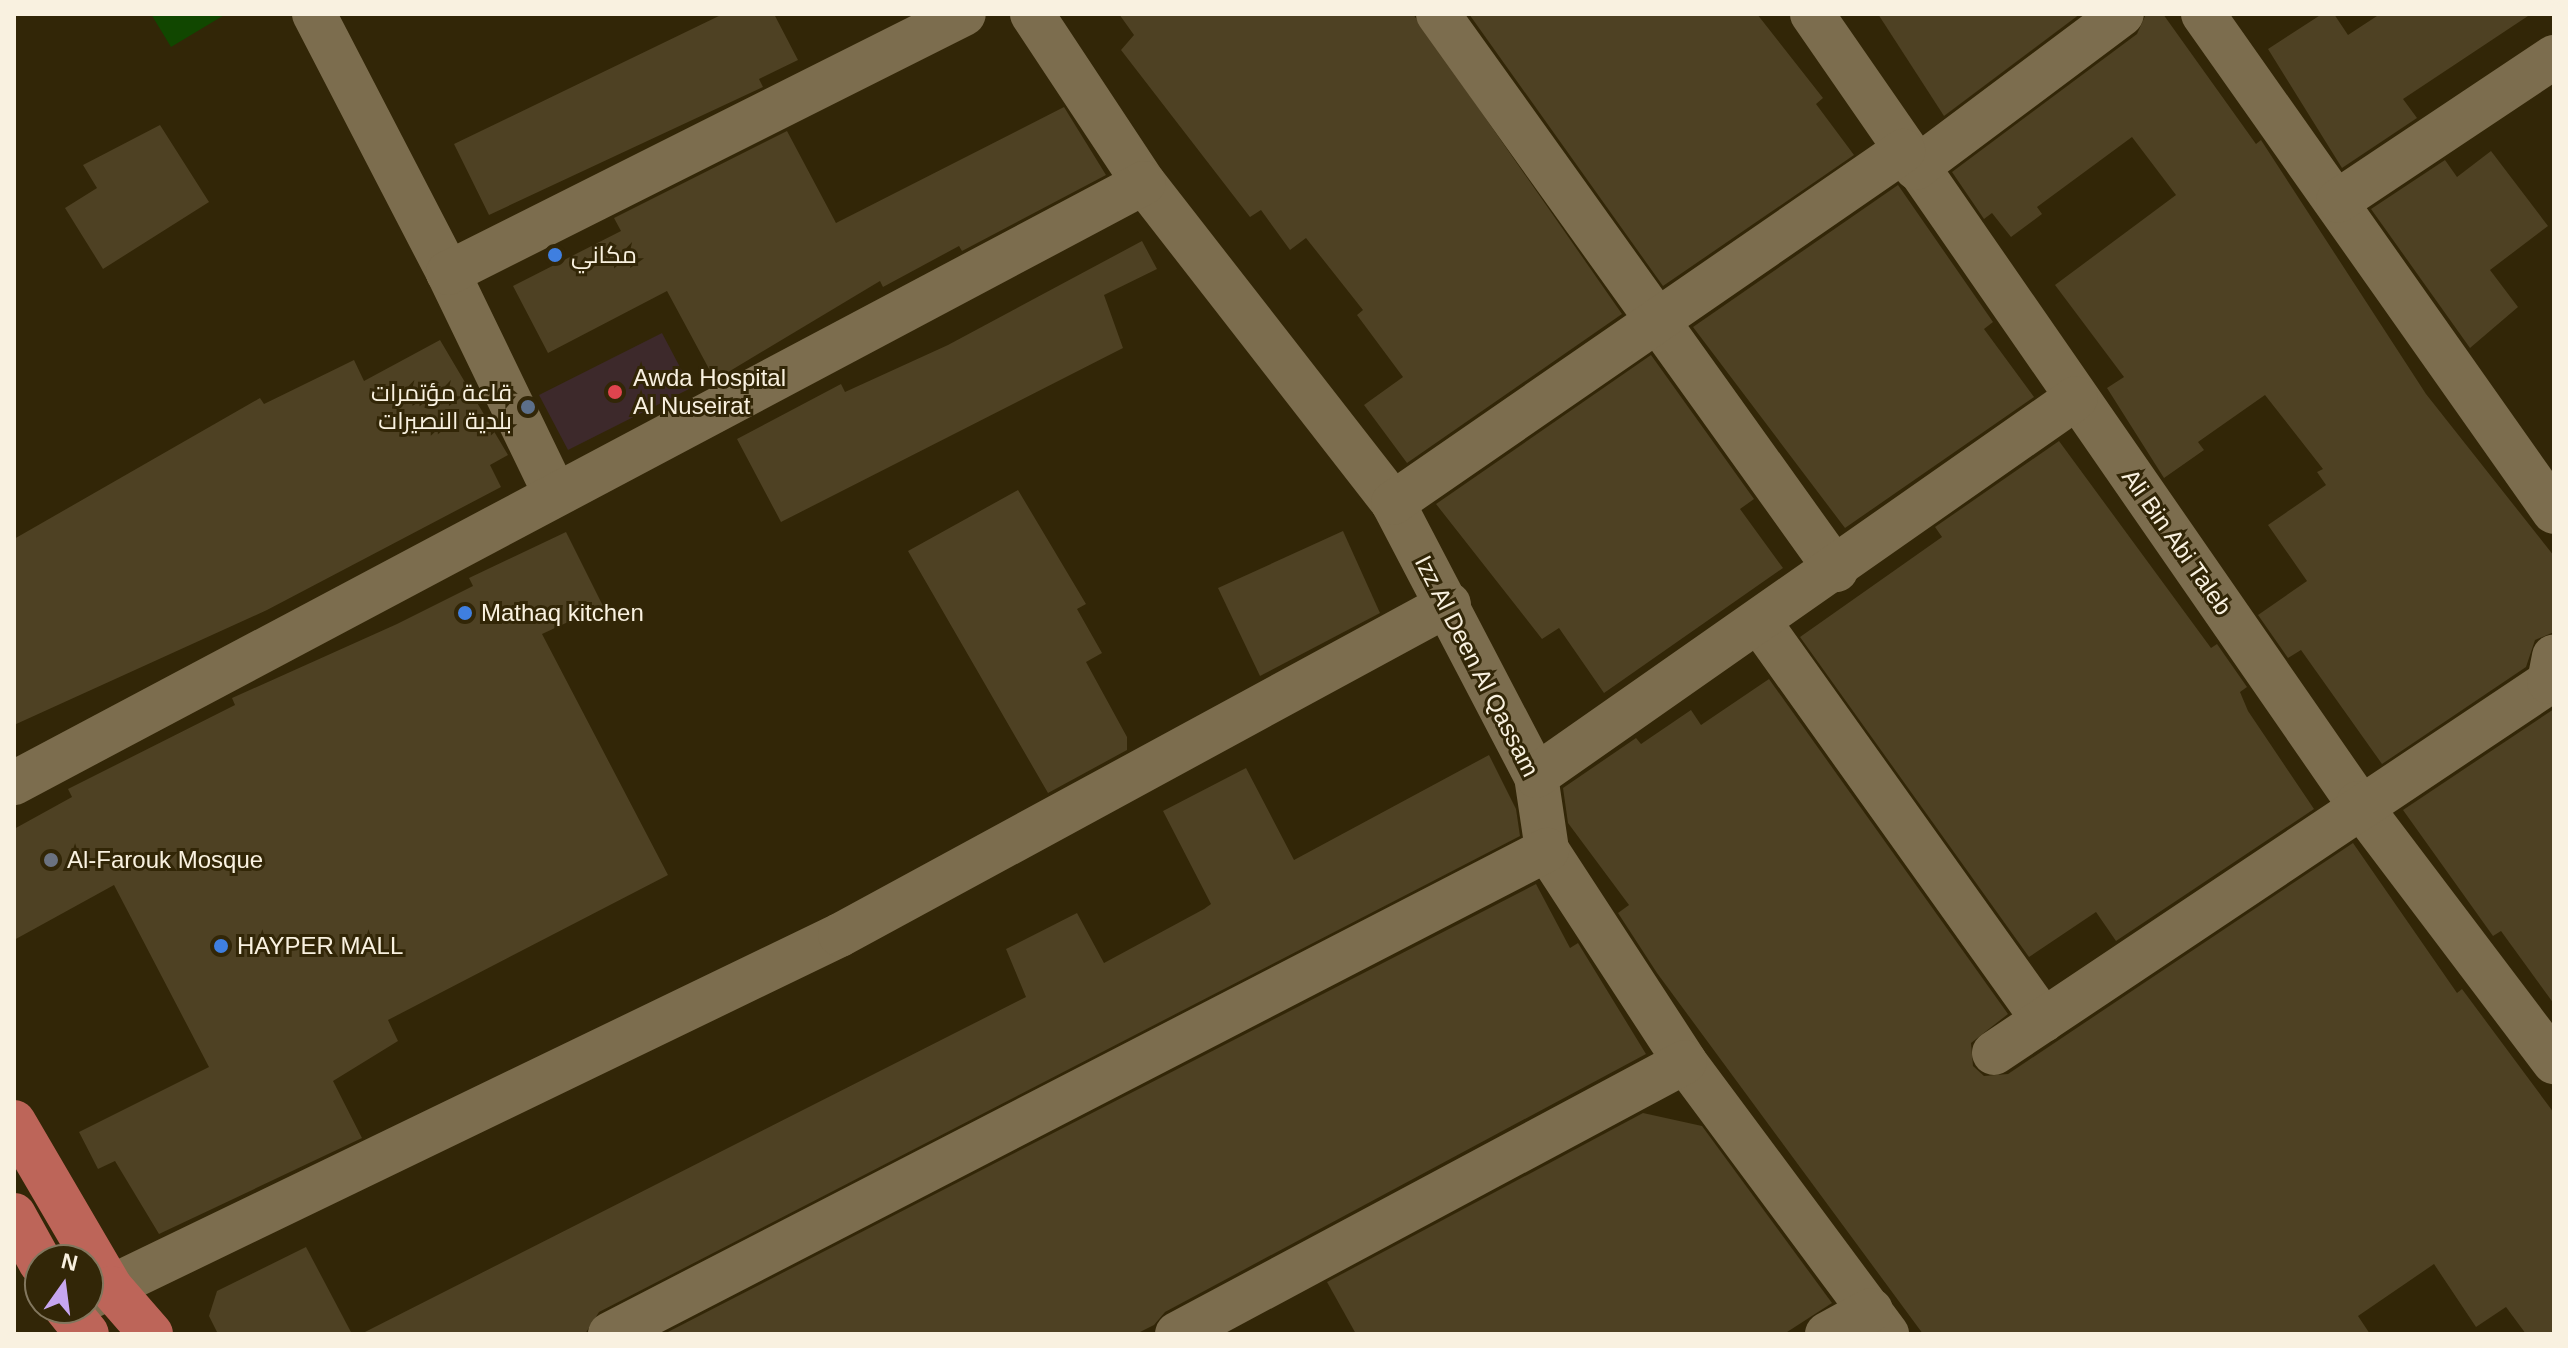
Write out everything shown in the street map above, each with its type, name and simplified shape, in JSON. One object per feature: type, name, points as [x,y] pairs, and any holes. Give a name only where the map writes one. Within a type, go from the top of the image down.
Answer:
[{"type":"main road","points":[[14,1122],[75,1244]]},
{"type":"main road","points":[[14,1215],[30,1244]]},
{"type":"main road","points":[[104,1297],[151,1334]]},
{"type":"street","points":[[314,14],[448,273],[555,494]]},
{"type":"street","points":[[448,273],[964,14]]},
{"type":"street","name":"Izz Al Deen Al Qassam","points":[[1032,14],[1144,183],[1393,503],[1449,604],[1536,776],[1547,850],[1685,1062],[1879,1322]]},
{"type":"street","points":[[1438,14],[1836,570]]},
{"type":"street","name":"Ali Bin Abi Taleb","points":[[1812,14],[1909,159],[2358,803],[2554,1062]]},
{"type":"street","points":[[1393,503],[2122,14]]},
{"type":"street","points":[[2203,14],[2338,201],[2554,512]]},
{"type":"street","points":[[2338,201],[2554,57]]},
{"type":"street","points":[[14,783],[1144,183]]},
{"type":"street","points":[[1536,776],[1836,570],[2076,398]]},
{"type":"street","points":[[104,1291],[840,935],[1449,604]]},
{"type":"street","points":[[1760,623],[2043,1020]]},
{"type":"street","points":[[1994,1053],[2358,803],[2549,682],[2554,656]]},
{"type":"street","points":[[610,1334],[1547,850]]},
{"type":"street","points":[[1177,1334],[1685,1062]]},
{"type":"street","points":[[1827,1334],[1879,1322]]},
{"type":"shaded area","name":"Awda Hospital Al Nuseirat","points":[[662,333],[691,388],[568,450],[539,395]]},
{"type":"green space","points":[[151,14],[226,14],[171,47]]},
{"type":"building","points":[[723,14],[774,14],[798,60],[759,79],[763,87],[489,215],[454,144]]},
{"type":"building","points":[[1119,14],[1413,14],[1622,314],[1407,463],[1364,405],[1403,377],[1357,315],[1363,310],[1306,238],[1290,250],[1261,210],[1250,217],[1121,50],[1134,35]]},
{"type":"building","points":[[1469,14],[1757,14],[1823,98],[1816,104],[1854,155],[1663,286]]},
{"type":"building","points":[[1878,14],[2080,14],[1944,116]]},
{"type":"building","points":[[2146,14],[2163,14],[2256,144],[2261,140],[2426,394],[2554,556],[2554,632],[2535,640],[2526,667],[2382,764],[2301,650],[2288,658],[2258,615],[2307,581],[2268,525],[2326,485],[2317,472],[2323,469],[2265,395],[2198,442],[2204,450],[2164,478],[2107,388],[2124,377],[2055,285],[2176,195],[2132,137],[2037,207],[2042,214],[2011,237],[1992,213],[1984,219],[1952,172],[2137,34]]},
{"type":"building","points":[[2322,14],[2334,14],[2348,35],[2380,14],[2531,14],[2403,99],[2417,118],[2342,168],[2268,49]]},
{"type":"building","points":[[1064,107],[1106,175],[962,251],[959,246],[883,287],[880,281],[715,380],[667,291],[548,353],[513,286],[621,231],[614,218],[787,131],[836,223]]},
{"type":"building","points":[[160,125],[209,202],[103,269],[65,208],[97,188],[83,165]]},
{"type":"building","points":[[2491,151],[2548,226],[2490,270],[2518,307],[2470,348],[2371,209],[2445,160],[2457,177]]},
{"type":"building","points":[[1898,185],[1993,322],[1984,329],[2034,397],[1845,528],[1693,327]]},
{"type":"building","points":[[1142,241],[1157,269],[1104,295],[1123,348],[781,522],[737,439],[841,384],[845,392],[948,345]]},
{"type":"building","points":[[440,340],[508,455],[490,465],[501,487],[267,610],[14,725],[14,539],[260,398],[264,404],[354,360],[364,381]]},
{"type":"building","points":[[1651,355],[1754,499],[1740,509],[1783,568],[1604,693],[1559,628],[1542,639],[1436,504]]},
{"type":"building","points":[[2059,441],[2211,648],[2217,644],[2247,687],[2240,692],[2248,711],[2314,809],[2116,941],[2096,912],[2029,957],[1800,637],[1942,537],[1935,527]]},
{"type":"building","points":[[1018,490],[1086,604],[1077,609],[1102,653],[1086,662],[1127,737],[1127,750],[1048,793],[908,551]]},
{"type":"building","points":[[1343,531],[1380,613],[1260,676],[1218,588]]},
{"type":"building","points":[[566,532],[603,606],[542,634],[668,875],[388,1020],[398,1041],[333,1081],[362,1138],[159,1234],[115,1161],[98,1169],[79,1132],[209,1067],[114,885],[14,940],[14,829],[72,797],[68,789],[235,705],[232,698],[397,624],[473,586],[469,578]]},
{"type":"building","points":[[1769,679],[2008,1014],[1971,1043],[1973,1066],[1984,1076],[2008,1074],[2353,843],[2457,993],[2462,989],[2554,1113],[2554,1334],[2526,1334],[2506,1307],[2476,1327],[2434,1264],[2358,1316],[2370,1334],[1923,1334],[1657,973],[1618,913],[1629,905],[1568,823],[1563,788],[1636,738],[1641,744],[1691,710],[1701,725]]},
{"type":"building","points":[[2554,709],[2554,1004],[2501,931],[2493,936],[2403,810]]},
{"type":"building","points":[[1489,755],[1516,809],[1520,836],[599,1312],[585,1334],[361,1334],[1026,997],[1006,949],[1077,913],[1104,963],[1204,909],[1211,904],[1163,811],[1246,768],[1294,860]]},
{"type":"building","points":[[1536,884],[1570,948],[1578,943],[1646,1054],[1165,1312],[1154,1325],[1136,1334],[664,1334]]},
{"type":"building","points":[[1643,1113],[1702,1126],[1832,1303],[1784,1334],[1356,1334],[1327,1282]]},
{"type":"building","points":[[306,1247],[352,1334],[218,1334],[209,1316],[217,1291]]},
{"type":"place","name":"مكاني","points":[[555,255]]},
{"type":"place","name":"Awda Hospital Al Nuseirat","points":[[615,392]]},
{"type":"place","name":"قاعة مؤتمرات بلدية النصيرات","points":[[528,407]]},
{"type":"place","name":"Mathaq kitchen","points":[[465,613]]},
{"type":"place","name":"Al-Farouk Mosque","points":[[51,860]]},
{"type":"place","name":"HAYPER MALL","points":[[221,946]]}]
